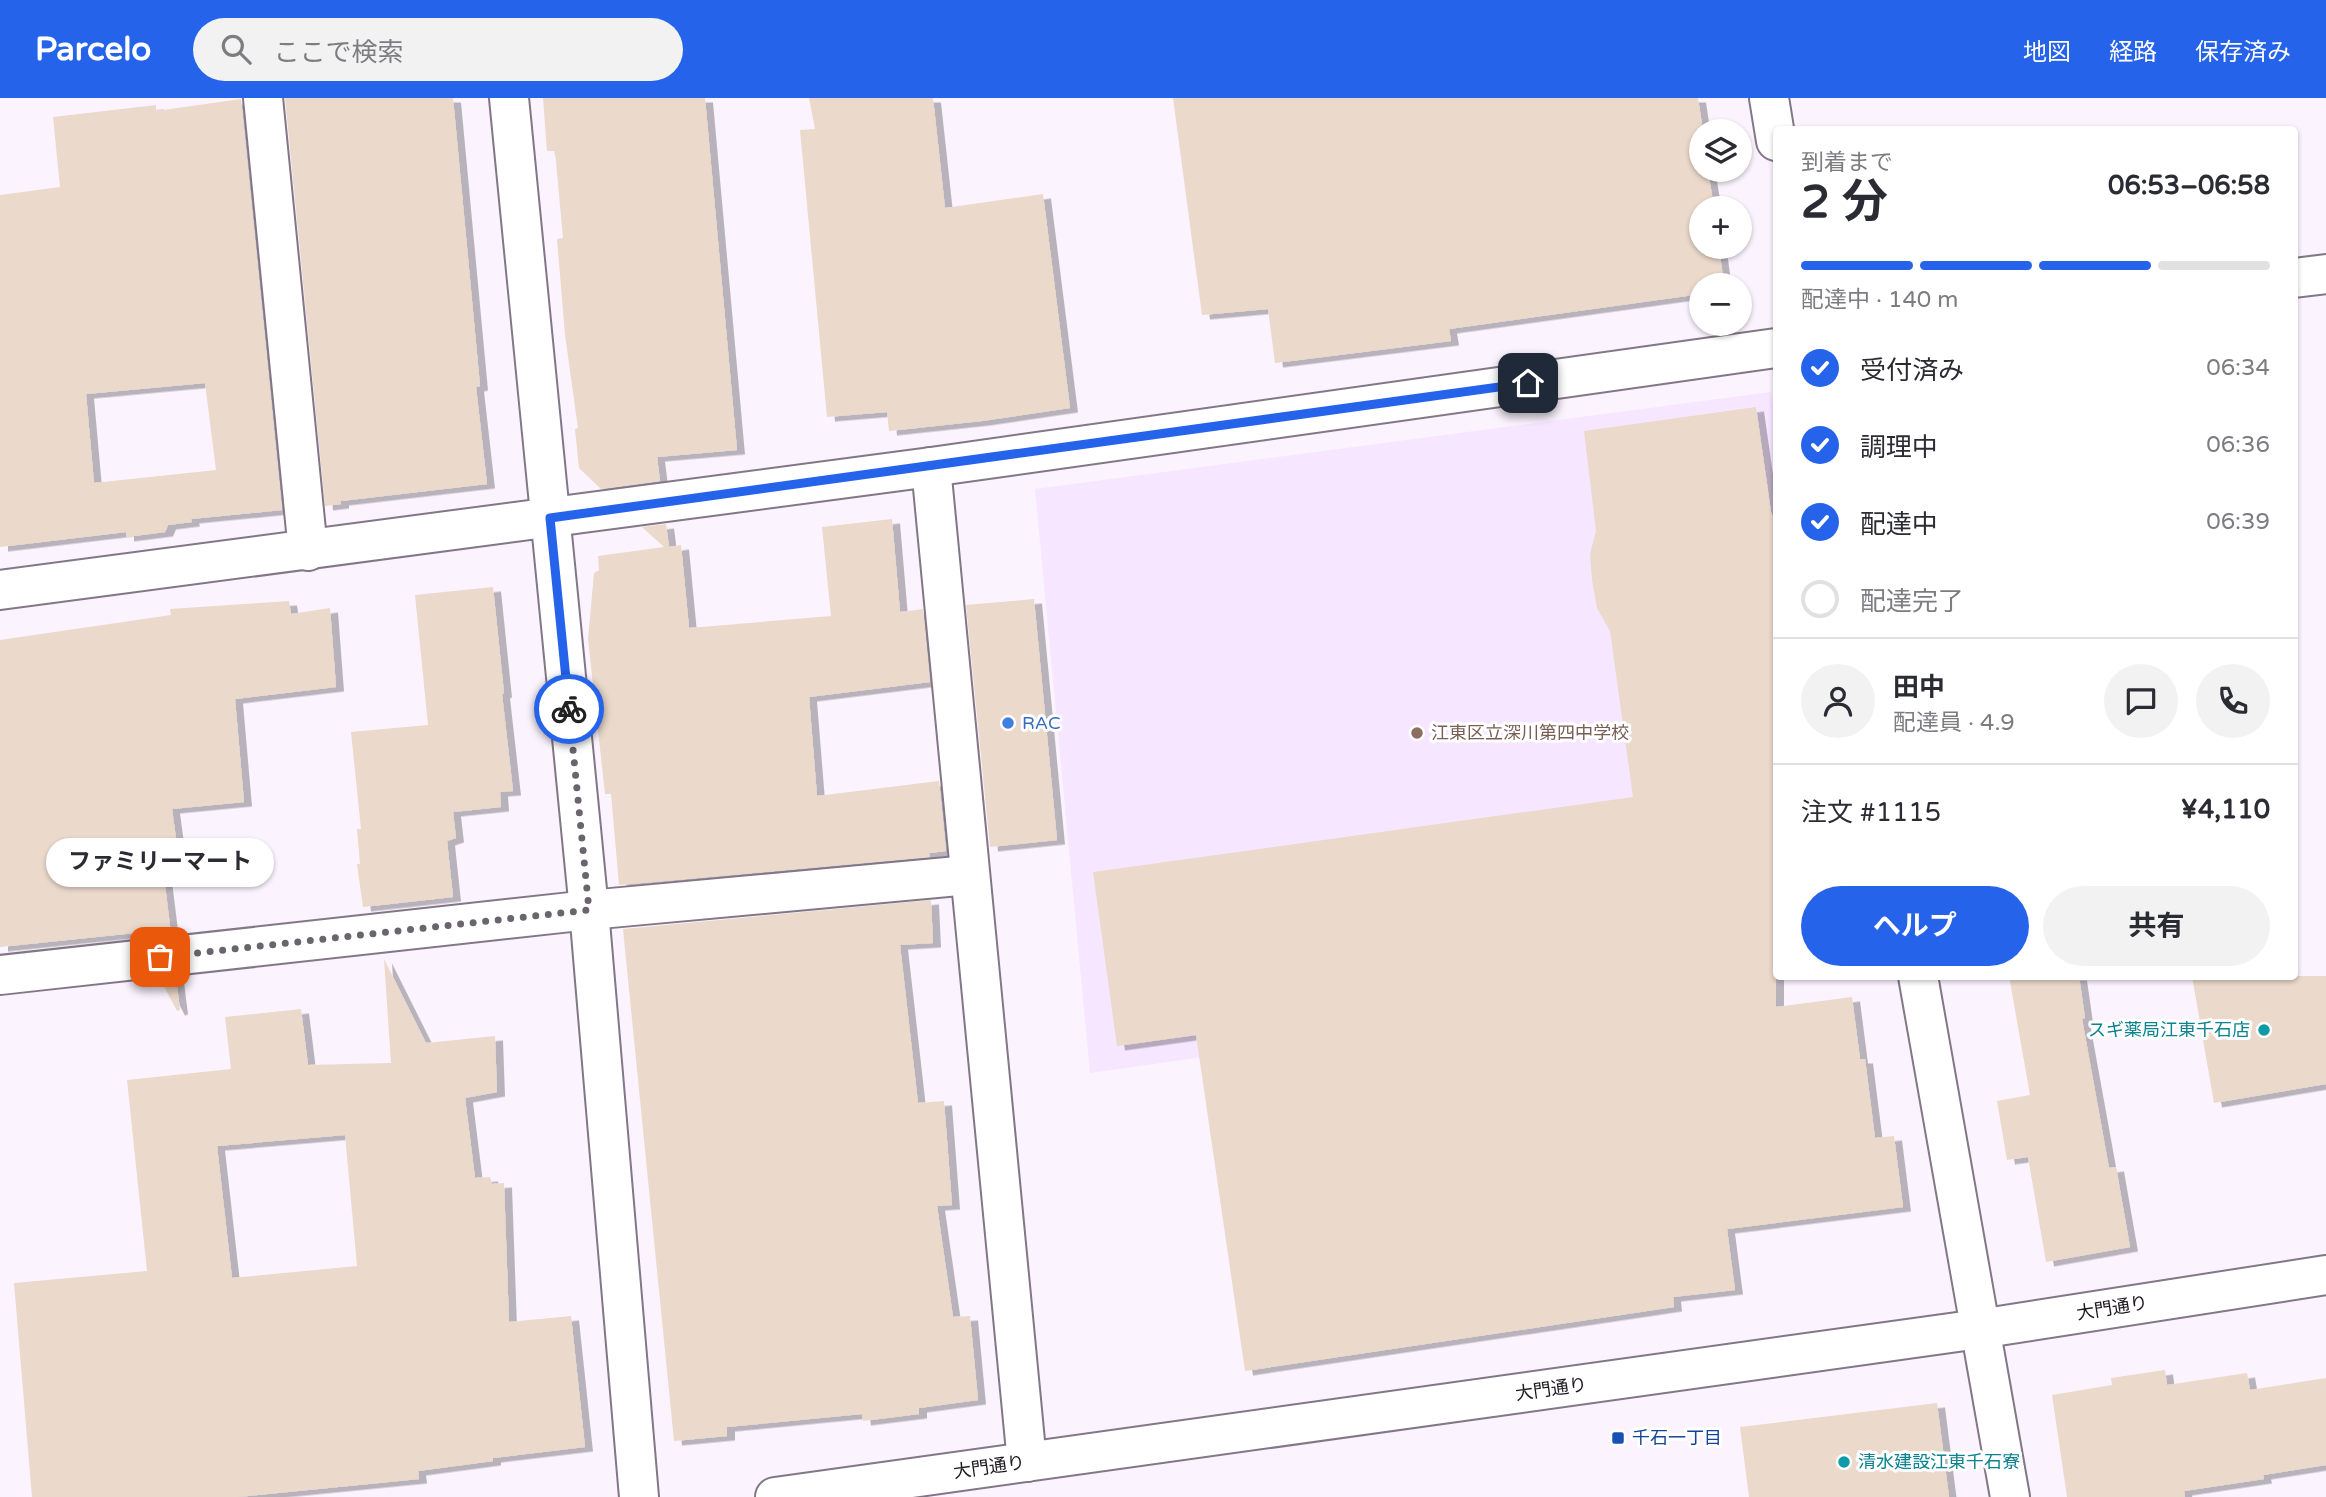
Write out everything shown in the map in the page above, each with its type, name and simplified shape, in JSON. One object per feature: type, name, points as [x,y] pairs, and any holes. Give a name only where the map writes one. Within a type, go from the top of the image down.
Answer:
[{"type":"street","points":[[263,98],[308,551]]},
{"type":"street","points":[[509,98],[589,910],[639,1497]]},
{"type":"street","points":[[1769,98],[1774,126]]},
{"type":"street","points":[[2298,278],[2326,274]]},
{"type":"street","points":[[0,590],[931,467],[1773,348]]},
{"type":"street","points":[[931,467],[1027,1462]]},
{"type":"street","points":[[0,975],[589,910],[969,874]]},
{"type":"street","points":[[1919,980],[2010,1497]]},
{"type":"street","name":"大門通り","points":[[775,1497],[1979,1329],[2326,1275]]},
{"type":"shaded area","name":"江東区立深川第四中学校","points":[[1771,392],[1773,976],[1090,1073],[1035,489]]},
{"type":"building","points":[[285,98],[453,98],[480,386],[476,387],[487,484],[341,501],[341,504],[325,506]]},
{"type":"building","points":[[543,98],[705,98],[737,450],[657,457],[660,481],[601,489],[579,468],[575,429],[578,428],[565,335],[557,239],[563,238],[555,151],[547,151]]},
{"type":"building","points":[[809,98],[933,98],[945,208],[1043,194],[1070,408],[889,431],[887,412],[827,417],[800,130],[815,129]]},
{"type":"building","points":[[1173,98],[1698,98],[1701,119],[1689,119],[1689,182],[1710,182],[1712,196],[1689,196],[1689,259],[1721,259],[1722,273],[1689,273],[1689,296],[1449,329],[1451,341],[1275,363],[1268,309],[1202,315]]},
{"type":"building","points":[[241,99],[282,510],[191,519],[192,522],[168,525],[165,532],[126,537],[126,532],[0,547],[0,195],[60,187],[53,117],[156,105],[156,111]],"holes":[[[205,383],[216,470],[94,483],[86,394]]]},
{"type":"building","points":[[1756,407],[1773,517],[1773,980],[1776,980],[1776,1007],[1852,997],[1860,1059],[1865,1059],[1875,1138],[1894,1136],[1903,1207],[1727,1229],[1735,1290],[1673,1297],[1674,1307],[1245,1371],[1196,1035],[1117,1046],[1093,872],[1633,797],[1610,631],[1597,608],[1592,580],[1590,554],[1596,531],[1584,431]]},
{"type":"building","points":[[892,519],[900,612],[923,609],[930,682],[809,697],[817,796],[939,781],[946,851],[929,853],[930,857],[619,885],[611,794],[605,794],[588,639],[594,573],[599,570],[598,556],[664,547],[642,527],[666,524],[669,547],[681,545],[689,628],[831,616],[822,527]]},
{"type":"building","points":[[493,587],[513,791],[500,792],[501,807],[453,812],[456,838],[447,841],[453,897],[363,907],[357,864],[360,864],[357,829],[361,829],[351,732],[428,725],[415,595]]},
{"type":"building","name":"RAC","points":[[1034,599],[1057,840],[990,847],[966,605]]},
{"type":"building","points":[[289,601],[291,614],[330,608],[336,687],[235,699],[244,802],[172,809],[181,875],[164,877],[171,934],[138,938],[135,933],[0,947],[0,640],[171,615],[170,609]]},
{"type":"building","points":[[931,900],[933,943],[900,945],[918,1103],[944,1101],[952,1205],[937,1206],[953,1317],[970,1316],[978,1400],[919,1408],[919,1414],[863,1421],[862,1414],[727,1427],[727,1436],[674,1441],[623,929]]},
{"type":"building","points":[[384,959],[426,1043],[495,1036],[497,1092],[465,1098],[475,1178],[490,1177],[492,1184],[504,1183],[509,1322],[571,1316],[585,1447],[493,1458],[493,1461],[418,1471],[419,1479],[238,1497],[32,1497],[14,1283],[147,1271],[127,1080],[231,1069],[225,1017],[301,1009],[308,1065],[391,1063]],"holes":[[[345,1135],[357,1266],[232,1278],[217,1146]]]},
{"type":"building","name":"スギ薬局江東千石店","points":[[2298,976],[2326,976],[2326,1084],[2214,1103],[2193,980],[2298,980]]},
{"type":"building","points":[[176,978],[180,1010],[177,1011],[160,979]]},
{"type":"building","points":[[2010,980],[2080,980],[2085,1018],[2082,1019],[2109,1168],[2116,1167],[2130,1247],[2046,1262],[2028,1157],[2007,1160],[1997,1101],[2030,1095]]},
{"type":"building","points":[[2165,1370],[2167,1385],[2247,1373],[2250,1390],[2326,1378],[2326,1465],[2263,1475],[2264,1479],[2184,1491],[2185,1497],[2067,1497],[2052,1395],[2112,1385],[2111,1378]]},
{"type":"building","name":"清水建設江東千石寮","points":[[1937,1403],[1949,1497],[1749,1497],[1740,1427]]},
{"type":"way so far","points":[[160,957],[589,910],[569,709]]},
{"type":"place","name":"RAC","points":[[1008,723]]},
{"type":"place","name":"江東区立深川第四中学校","points":[[1417,733]]},
{"type":"place","name":"ファミリーマート","points":[[160,957]]},
{"type":"place","name":"スギ薬局江東千石店","points":[[2264,1030]]},
{"type":"place","name":"千石一丁目","points":[[1618,1438]]},
{"type":"place","name":"清水建設江東千石寮","points":[[1844,1462]]},
{"type":"route","points":[[569,709],[550,518],[1528,383]]}]
